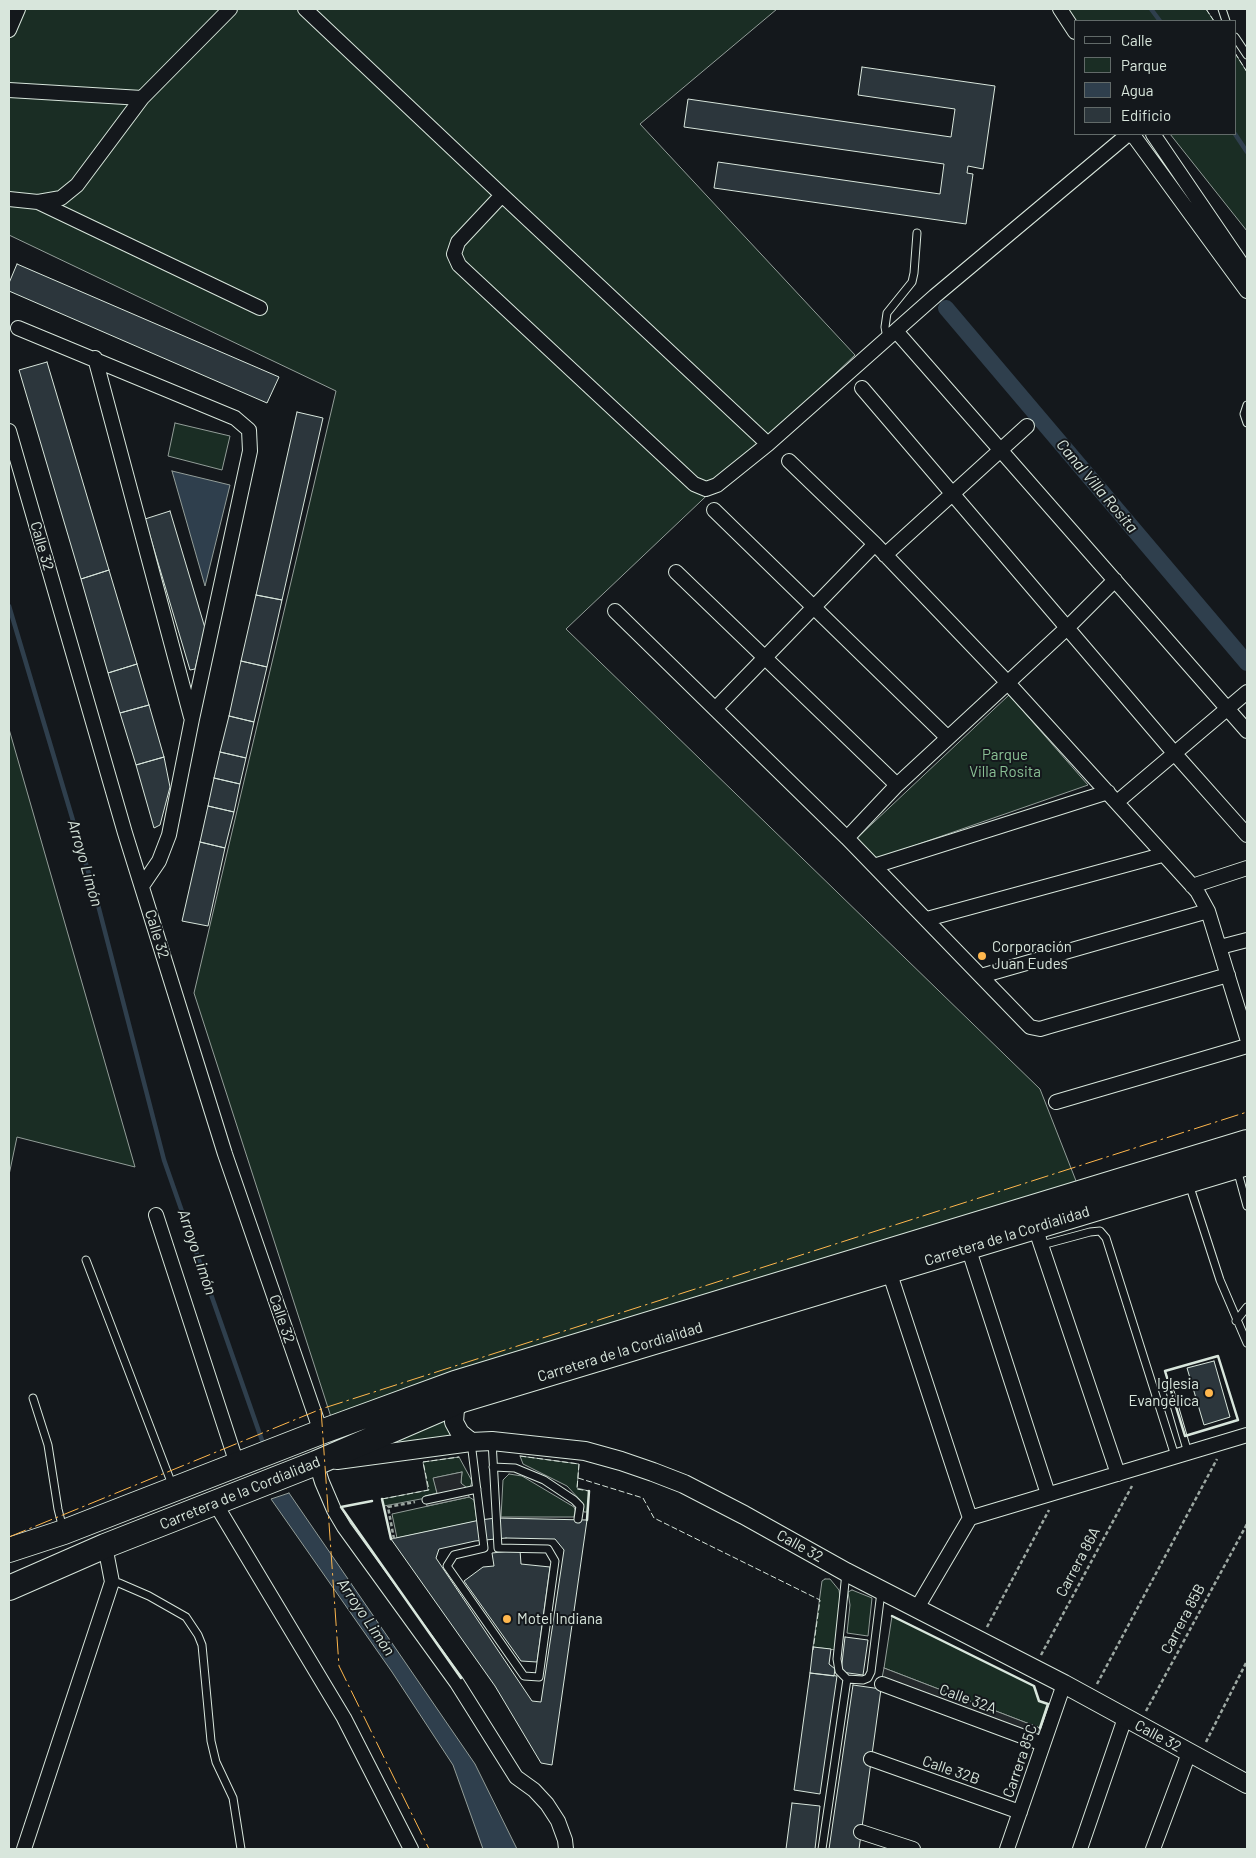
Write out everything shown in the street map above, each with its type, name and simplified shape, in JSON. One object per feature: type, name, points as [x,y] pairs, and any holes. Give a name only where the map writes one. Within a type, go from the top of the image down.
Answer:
[{"type":"highway","name":"Carretera de la Cordialidad","points":[[9,1550],[64,1532],[237,1464],[455,1383],[1247,1142]]},
{"type":"highway","name":"Carretera de la Cordialidad","points":[[9,1588],[106,1546],[308,1466],[462,1400],[968,1247],[1038,1236],[1188,1181],[1242,1165]]},
{"type":"street","points":[[9,30],[18,9]]},
{"type":"street","points":[[38,202],[61,198],[77,185],[142,98],[230,9]]},
{"type":"street","points":[[305,9],[768,444]]},
{"type":"street","points":[[1060,9],[1074,30]]},
{"type":"street","points":[[9,90],[142,98]]},
{"type":"street","points":[[502,195],[458,242],[454,254],[459,265],[694,484],[706,489],[717,485],[768,444],[892,334],[1126,136],[1133,135],[1247,291]]},
{"type":"street","points":[[1154,135],[1247,272]]},
{"type":"street","points":[[9,198],[38,202],[260,308]]},
{"type":"street","points":[[18,328],[95,358],[235,418],[249,430],[250,451],[169,835],[159,861],[142,886]]},
{"type":"street","points":[[892,334],[1001,449],[1247,731]]},
{"type":"street","points":[[95,358],[192,719]]},
{"type":"street","points":[[862,388],[1175,754],[1247,835]]},
{"type":"street","points":[[885,555],[1027,426]]},
{"type":"street","name":"Calle 32","points":[[9,431],[125,833],[225,1154],[321,1432]]},
{"type":"street","points":[[789,461],[875,544],[1008,683],[1192,886],[1203,900],[1208,911],[1228,975],[1244,1009],[1247,1038]]},
{"type":"street","points":[[714,510],[948,738]]},
{"type":"street","points":[[715,709],[875,544]]},
{"type":"street","points":[[676,572],[897,785]]},
{"type":"street","points":[[848,838],[897,785],[1068,627],[1115,580]]},
{"type":"street","points":[[615,611],[848,838],[1030,1027],[1040,1029],[1228,975]]},
{"type":"street","points":[[874,866],[1112,797],[1175,754],[1247,692]]},
{"type":"street","points":[[927,919],[1162,855]]},
{"type":"street","points":[[1192,886],[1247,868]]},
{"type":"street","points":[[981,976],[1208,911]]},
{"type":"street","points":[[1220,947],[1247,940]]},
{"type":"street","points":[[1056,1102],[1247,1046]]},
{"type":"street","points":[[156,1215],[237,1464]]},
{"type":"street","points":[[1038,1236],[1118,1474]]},
{"type":"street","points":[[968,1247],[1054,1493]]},
{"type":"street","points":[[889,1271],[970,1518]]},
{"type":"street","points":[[462,1400],[455,1410],[454,1422],[460,1433],[471,1442]]},
{"type":"street","points":[[917,1608],[970,1518],[1247,1435]]},
{"type":"street","name":"Calle 32","points":[[308,1466],[471,1442],[492,1442],[585,1451],[621,1461],[684,1484],[846,1572],[1034,1668],[1247,1784]]},
{"type":"street","points":[[308,1466],[322,1482],[334,1510],[344,1527],[457,1683],[516,1777],[534,1790],[547,1804],[558,1821],[565,1840],[566,1849]]},
{"type":"street","points":[[215,1503],[344,1718],[411,1849]]},
{"type":"street","points":[[24,1849],[112,1582],[106,1546]]},
{"type":"street","name":"Calle 32A","points":[[882,1684],[1043,1744]]},
{"type":"street","name":"Carrera 85C","points":[[1007,1849],[1064,1684]]},
{"type":"street","points":[[1080,1849],[1132,1722]]},
{"type":"street","points":[[1153,1849],[1193,1755]]},
{"type":"street","name":"Calle 32B","points":[[871,1759],[1020,1812]]},
{"type":"street","points":[[861,1832],[913,1849]]},
{"type":"lane","points":[[1236,39],[1247,55]]},
{"type":"lane","points":[[892,334],[885,328],[887,313],[912,282],[917,233]]},
{"type":"lane","points":[[1247,405],[1244,414],[1247,423]]},
{"type":"lane","points":[[1242,1165],[1247,1206]]},
{"type":"lane","points":[[1188,1181],[1212,1256],[1236,1320],[1247,1343]]},
{"type":"lane","points":[[1038,1236],[1100,1231],[1106,1238],[1181,1454]]},
{"type":"lane","points":[[86,1260],[174,1489]]},
{"type":"lane","points":[[1236,1320],[1247,1307]]},
{"type":"lane","points":[[1169,1388],[1181,1454]]},
{"type":"lane","points":[[33,1398],[48,1446],[58,1509],[64,1532]]},
{"type":"lane","points":[[471,1442],[484,1548],[454,1555],[447,1566],[524,1676],[539,1677],[556,1561],[548,1549],[498,1548],[492,1442]]},
{"type":"lane","points":[[493,1467],[515,1468],[544,1480],[580,1506],[578,1519]]},
{"type":"lane","points":[[426,1500],[477,1489]]},
{"type":"lane","points":[[846,1572],[837,1664],[839,1671],[847,1680],[863,1680],[868,1678],[871,1672],[882,1589]]},
{"type":"lane","points":[[112,1582],[119,1583],[149,1596],[186,1616],[198,1635],[202,1646],[211,1741],[216,1762],[233,1798],[242,1849]]},
{"type":"lane","points":[[822,1849],[847,1680]]},
{"type":"path","points":[[1090,1699],[1226,1442]]},
{"type":"path","name":"Carrera 86A","points":[[1034,1668],[1142,1467]]},
{"type":"path","points":[[980,1640],[1054,1493]]},
{"type":"path","points":[[394,1538],[388,1507],[426,1500]]},
{"type":"path","name":"Carrera 85B","points":[[1132,1722],[1247,1524]]},
{"type":"path","points":[[1193,1755],[1247,1661]]},
{"type":"green space","points":[[9,9],[777,9],[640,124],[855,355],[566,629],[1040,1089],[1078,1186],[331,1417],[194,993],[336,391],[9,235]]},
{"type":"green space","points":[[1061,9],[1206,9],[1213,20],[1074,20]]},
{"type":"green space","points":[[1236,55],[1247,72],[1247,231],[1171,135],[1236,135]]},
{"type":"green space","points":[[175,423],[230,436],[222,470],[168,456]]},
{"type":"green space","name":"Parque Villa Rosita","points":[[1009,695],[1088,785],[876,859],[856,839]]},
{"type":"green space","points":[[9,729],[135,1167],[17,1137],[9,1175]]},
{"type":"green space","points":[[452,1411],[455,1437],[333,1459]]},
{"type":"green space","points":[[520,1456],[579,1464],[577,1488],[589,1491],[587,1512],[584,1512],[580,1500],[567,1486],[523,1464]]},
{"type":"green space","points":[[459,1457],[472,1481],[470,1488],[464,1487],[461,1483],[462,1472],[434,1478],[437,1494],[384,1506],[382,1499],[428,1490],[423,1462]]},
{"type":"green space","points":[[509,1474],[522,1476],[574,1507],[574,1517],[501,1517],[503,1480]]},
{"type":"green space","points":[[469,1497],[474,1500],[477,1521],[397,1538],[392,1514]]},
{"type":"green space","points":[[830,1579],[839,1590],[836,1650],[813,1647],[822,1581]]},
{"type":"green space","points":[[852,1590],[872,1598],[868,1636],[847,1633],[850,1605],[848,1592]]},
{"type":"green space","points":[[892,1616],[1034,1686],[1039,1701],[1048,1704],[1040,1728],[884,1668]]},
{"type":"shaded area","points":[[462,1472],[461,1483],[467,1488],[469,1497],[427,1506],[425,1496],[437,1493],[433,1478]]},
{"type":"shaded area","points":[[884,1668],[1040,1728],[1037,1737],[882,1678]]},
{"type":"water","points":[[172,471],[230,485],[205,586]]},
{"type":"water","name":"Arroyo Limón","points":[[289,1493],[475,1764],[517,1849],[483,1849],[453,1765],[392,1672],[271,1499]]},
{"type":"building","points":[[862,67],[995,86],[983,169],[968,166],[967,173],[973,174],[966,224],[714,188],[718,162],[940,194],[944,164],[684,127],[688,99],[951,137],[955,109],[858,95]]},
{"type":"building","points":[[17,264],[279,377],[267,403],[9,291],[9,283]]},
{"type":"building","points":[[47,362],[109,570],[81,579],[19,370]]},
{"type":"building","points":[[297,412],[323,418],[282,600],[256,595]]},
{"type":"building","points":[[170,511],[205,628],[195,669],[190,670],[145,519]]},
{"type":"building","points":[[109,570],[137,664],[108,673],[81,579]]},
{"type":"building","points":[[256,595],[282,600],[267,667],[241,661]]},
{"type":"building","points":[[241,661],[267,667],[254,722],[229,716]]},
{"type":"building","points":[[137,664],[149,705],[120,713],[108,673]]},
{"type":"building","points":[[149,705],[164,757],[136,765],[120,713]]},
{"type":"building","points":[[229,716],[254,722],[246,758],[220,752]]},
{"type":"building","points":[[220,752],[246,758],[240,784],[214,778]]},
{"type":"building","points":[[164,757],[170,787],[160,825],[154,828],[136,765]]},
{"type":"building","points":[[214,778],[240,784],[234,812],[208,806]]},
{"type":"building","points":[[208,806],[234,812],[225,848],[200,842]]},
{"type":"building","points":[[200,842],[225,848],[208,926],[182,921]]},
{"type":"building","name":"Iglesia Evangélica","points":[[1214,1361],[1230,1417],[1204,1425],[1187,1368]]},
{"type":"building","points":[[496,1518],[587,1520],[552,1765],[541,1763],[495,1686],[391,1539]],"holes":[[[506,1538],[555,1539],[564,1550],[541,1702],[532,1701],[436,1558],[439,1549],[475,1541]]]},
{"type":"building","points":[[520,1550],[521,1564],[550,1567],[537,1662],[521,1661],[464,1581],[483,1567],[494,1566],[492,1553]]},
{"type":"building","points":[[845,1637],[868,1640],[863,1675],[841,1672]]},
{"type":"building","points":[[813,1647],[831,1649],[829,1664],[835,1669],[834,1676],[810,1673]]},
{"type":"building","points":[[810,1673],[837,1676],[820,1794],[794,1790]]},
{"type":"building","points":[[853,1685],[881,1689],[859,1849],[829,1849]]},
{"type":"building","points":[[792,1803],[820,1806],[815,1849],[786,1849]]},
{"type":"waterway","points":[[1151,9],[1159,20]]},
{"type":"waterway","points":[[1236,135],[1247,152]]},
{"type":"waterway","name":"Canal Villa Rosita","points":[[946,308],[1247,663]]},
{"type":"waterway","name":"Arroyo Limón","points":[[9,606],[97,901],[164,1160],[264,1446]]},
{"type":"fence","points":[[1206,9],[1213,20]]},
{"type":"fence","points":[[1236,55],[1247,72]]},
{"type":"fence","points":[[520,1456],[579,1464],[577,1489],[589,1491]]},
{"type":"fence","points":[[382,1499],[429,1490],[423,1462],[459,1457]]},
{"type":"fence","points":[[578,1478],[643,1498],[654,1518],[820,1600],[813,1650]]},
{"type":"wall","points":[[1218,1356],[1238,1420],[1185,1436],[1165,1371],[1218,1356]]},
{"type":"wall","points":[[587,1520],[589,1491]]},
{"type":"wall","points":[[382,1499],[391,1539]]},
{"type":"wall","points":[[372,1501],[341,1507],[461,1678]]},
{"type":"wall","points":[[892,1616],[1034,1686],[1039,1701],[1048,1704],[1040,1728]]},
{"type":"power","points":[[9,1537],[321,1409],[1247,1112]]},
{"type":"power","points":[[321,1409],[339,1666],[429,1849]]},
{"type":"place","name":"Corporación Juan Eudes","points":[[982,956]]},
{"type":"place","name":"Iglesia Evangélica","points":[[1209,1393]]},
{"type":"place","name":"Motel Indiana","points":[[507,1619]]}]
